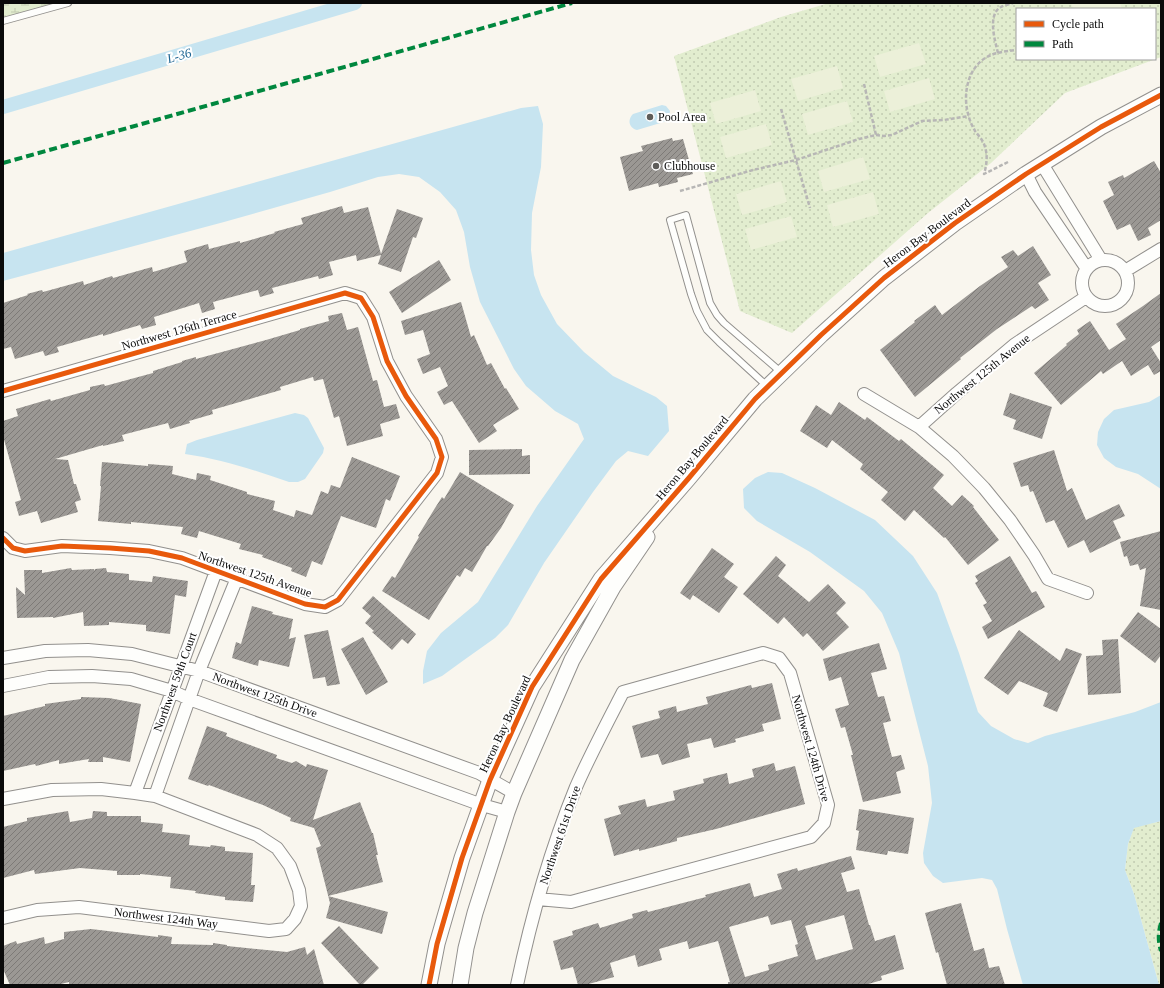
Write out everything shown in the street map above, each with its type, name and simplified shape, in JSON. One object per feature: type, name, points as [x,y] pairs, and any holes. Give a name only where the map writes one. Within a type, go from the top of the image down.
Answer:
[{"type":"street","name":"Heron Bay Boulevard","points":[[429,985],[437,944],[462,858],[490,780],[532,687],[601,579],[755,399],[821,335],[884,278],[955,223],[1026,174],[1101,127],[1161,95]]},
{"type":"street","points":[[1042,164],[1102,260]]},
{"type":"street","points":[[1026,174],[1035,192],[1087,269]]},
{"type":"street","points":[[1125,271],[1161,249]]},
{"type":"street","points":[[1102,260],[1114,262],[1125,271],[1128,286],[1121,300],[1107,306],[1092,302],[1086,297],[1082,283],[1083,275],[1087,269],[1092,264],[1102,260]]},
{"type":"street","name":"Northwest 126th Terrace","points":[[3,391],[345,293],[361,298],[373,317],[387,361],[406,396],[436,439],[442,457]]},
{"type":"street","name":"Northwest 125th Avenue","points":[[919,427],[1014,345],[1086,297]]},
{"type":"street","points":[[864,394],[919,427],[953,456],[984,488],[1010,520],[1034,555],[1048,579],[1087,593]]},
{"type":"street","name":"Northwest 125th Avenue","points":[[3,538],[12,548],[24,551],[62,546],[110,548],[149,551],[182,558],[305,604],[325,607],[338,600],[437,473],[442,457]]},
{"type":"street","name":"Heron Bay Boulevard","points":[[460,985],[475,913],[507,812],[572,660],[613,587],[688,479]]},
{"type":"street","name":"Northwest 59th Court","points":[[135,793],[216,571]]},
{"type":"street","name":"Northwest 59th Court","points":[[155,796],[199,671],[237,578]]},
{"type":"street","name":"Northwest 125th Drive","points":[[3,658],[45,651],[88,650],[132,654],[199,671],[479,773],[514,793]]},
{"type":"street","name":"Northwest 124th Drive","points":[[538,899],[572,902],[812,837],[824,823],[828,805],[790,673],[779,658],[763,653],[623,692]]},
{"type":"street","points":[[3,686],[50,677],[92,676],[131,679],[172,691],[482,805],[507,812]]},
{"type":"street","name":"Northwest 61st Drive","points":[[517,985],[526,942],[550,856],[576,787],[623,692]]},
{"type":"street","name":"Northwest 124th Way","points":[[3,799],[52,790],[101,789],[155,796],[257,835],[277,848],[290,866],[299,890],[301,906],[296,919],[286,929],[269,931],[79,907],[37,910],[3,918]]},
{"type":"lane","points":[[3,21],[68,3]]},
{"type":"lane","points":[[768,387],[707,330],[697,311],[691,294],[670,220],[686,215],[710,304],[717,315],[724,323],[782,373]]},
{"type":"path","points":[[998,52],[993,24],[995,14],[1000,7],[1014,3]]},
{"type":"path","points":[[1008,162],[984,174],[987,155],[984,143],[968,116],[966,101],[967,84],[979,62],[987,56],[998,52],[1016,50]]},
{"type":"path","points":[[864,84],[876,135]]},
{"type":"path","points":[[781,109],[810,208]]},
{"type":"path","points":[[680,191],[753,170],[796,160],[859,139],[876,135],[892,135],[922,121],[944,120],[968,116]]},
{"type":"green space","points":[[3,3],[68,3],[3,21]]},
{"type":"green space","points":[[829,3],[1161,3],[1161,57],[1156,59],[1156,8],[1016,8],[1016,60],[1153,60],[1065,93],[991,163],[928,213],[792,333],[740,311],[674,56],[781,17]]},
{"type":"green space","points":[[1071,3],[1120,3],[1122,8],[1073,8]]},
{"type":"green space","points":[[919,43],[926,64],[880,77],[874,56]]},
{"type":"green space","points":[[837,66],[843,88],[798,101],[791,79]]},
{"type":"green space","points":[[929,78],[935,99],[890,112],[884,91]]},
{"type":"green space","points":[[755,90],[761,111],[716,124],[710,103]]},
{"type":"green space","points":[[847,101],[853,122],[808,135],[802,114]]},
{"type":"green space","points":[[766,124],[772,145],[726,158],[720,137]]},
{"type":"green space","points":[[863,157],[870,179],[824,192],[818,171]]},
{"type":"green space","points":[[781,181],[787,202],[742,215],[736,194]]},
{"type":"green space","points":[[873,192],[879,214],[833,227],[827,205]]},
{"type":"green space","points":[[791,216],[797,237],[751,250],[745,229]]},
{"type":"green space","points":[[1161,821],[1161,985],[1159,985],[1134,894],[1125,870],[1128,844],[1134,827]]},
{"type":"water","name":"Pool Area","points":[[662,105],[666,106],[670,111],[667,121],[637,130],[632,128],[630,119],[633,114]]},
{"type":"water","points":[[538,106],[543,124],[541,167],[532,213],[531,250],[534,275],[541,295],[557,324],[584,352],[613,376],[656,397],[667,406],[669,431],[648,456],[628,451],[616,461],[544,563],[508,625],[495,638],[442,676],[423,684],[423,671],[427,651],[441,633],[478,602],[537,506],[584,439],[578,424],[555,411],[526,386],[514,369],[480,302],[470,267],[464,232],[456,210],[440,192],[419,177],[399,174],[378,177],[224,222],[3,281],[3,253],[521,108]]},
{"type":"water","points":[[1161,395],[1161,489],[1138,474],[1116,467],[1104,458],[1097,445],[1098,432],[1104,419],[1114,410],[1149,402]]},
{"type":"water","points":[[295,413],[304,415],[308,418],[324,448],[323,453],[305,479],[298,482],[289,482],[224,462],[185,454],[187,444],[197,440]]},
{"type":"water","points":[[768,472],[782,473],[815,488],[875,520],[913,556],[937,593],[959,653],[978,712],[991,726],[1014,739],[1028,743],[1045,736],[1135,712],[1161,702],[1161,821],[1134,828],[1128,844],[1125,870],[1134,894],[1159,985],[1023,985],[997,889],[992,880],[982,878],[943,883],[933,876],[924,863],[923,853],[932,803],[928,766],[899,653],[882,613],[864,591],[810,552],[757,521],[744,508],[743,489],[755,478]]},
{"type":"building","name":"Clubhouse","points":[[672,138],[673,141],[683,139],[693,174],[677,178],[678,182],[659,187],[658,183],[629,191],[620,157],[643,151],[641,146]]},
{"type":"building","points":[[1154,161],[1161,173],[1161,220],[1148,228],[1151,235],[1138,241],[1130,224],[1117,230],[1103,201],[1114,195],[1108,182],[1123,175],[1124,178]]},
{"type":"building","points":[[342,206],[344,213],[368,207],[381,254],[397,209],[423,218],[416,238],[413,237],[401,272],[378,264],[381,255],[357,261],[356,255],[329,262],[333,275],[319,279],[318,276],[272,288],[274,293],[260,297],[258,290],[213,302],[215,309],[202,313],[199,303],[154,317],[156,325],[142,329],[140,325],[103,336],[103,334],[57,347],[59,352],[45,356],[43,351],[15,359],[11,347],[3,349],[3,303],[28,295],[27,294],[42,290],[43,292],[83,281],[84,285],[112,276],[113,278],[152,267],[153,272],[187,262],[184,251],[208,244],[209,249],[240,241],[240,243],[303,224],[301,218]]},
{"type":"building","points":[[1033,246],[1051,275],[1038,283],[1049,300],[1035,309],[1032,306],[997,329],[960,358],[961,359],[915,397],[880,350],[935,305],[942,315],[1008,267],[1001,257],[1013,250],[1018,256]]},
{"type":"building","points":[[439,260],[451,280],[402,313],[389,292]]},
{"type":"building","points":[[1161,293],[1161,340],[1151,347],[1161,363],[1161,371],[1154,375],[1148,365],[1131,376],[1122,361],[1103,374],[1101,371],[1061,405],[1034,373],[1079,334],[1077,330],[1090,321],[1109,350],[1126,339],[1116,324]]},
{"type":"building","points":[[461,302],[471,337],[474,335],[487,365],[491,363],[505,389],[506,388],[519,409],[493,425],[497,431],[479,443],[452,401],[444,405],[437,392],[448,386],[440,367],[423,374],[417,359],[430,354],[423,330],[405,335],[401,321]]},
{"type":"building","points":[[342,313],[347,330],[358,327],[373,381],[377,380],[384,407],[396,404],[400,418],[380,424],[383,436],[347,446],[339,416],[334,418],[323,379],[314,381],[313,377],[280,387],[281,390],[212,410],[213,414],[189,421],[190,423],[170,429],[168,423],[122,435],[124,441],[103,445],[55,459],[68,460],[74,484],[76,484],[81,500],[75,502],[78,512],[41,523],[37,511],[19,516],[15,502],[21,500],[3,436],[3,421],[18,416],[16,409],[50,399],[51,401],[90,390],[90,387],[104,384],[105,386],[153,373],[153,371],[182,361],[196,357],[196,359],[300,330],[329,321],[328,316]]},
{"type":"building","points":[[1010,393],[1052,407],[1042,439],[1013,429],[1016,420],[1003,415]]},
{"type":"building","points":[[839,402],[865,420],[867,417],[899,441],[901,439],[944,475],[933,488],[952,506],[962,495],[974,506],[973,507],[999,540],[968,565],[945,537],[944,538],[914,510],[905,521],[881,500],[888,492],[860,469],[863,464],[832,440],[827,448],[800,431],[816,405],[831,415]]},
{"type":"building","points":[[522,449],[522,456],[530,455],[530,474],[469,475],[469,450]]},
{"type":"building","points":[[1054,450],[1067,491],[1072,488],[1086,520],[1119,504],[1125,516],[1113,521],[1121,538],[1090,553],[1084,540],[1068,548],[1054,520],[1046,523],[1033,491],[1030,492],[1028,485],[1021,487],[1013,463]]},
{"type":"building","points":[[352,457],[400,476],[390,501],[386,499],[376,528],[341,516],[322,565],[312,561],[306,577],[291,571],[292,568],[262,557],[263,555],[239,549],[241,544],[199,531],[197,538],[181,534],[183,527],[131,522],[131,524],[98,521],[102,462],[148,466],[148,464],[173,466],[172,474],[196,480],[197,473],[211,476],[210,480],[247,492],[247,494],[275,501],[273,510],[294,517],[296,510],[312,515],[321,491],[328,494],[331,485],[340,488]]},
{"type":"building","points":[[460,472],[514,505],[501,528],[487,546],[472,572],[465,568],[460,577],[457,575],[429,620],[382,591],[392,576],[395,578],[435,508],[442,497],[444,499]]},
{"type":"building","points":[[1161,531],[1161,610],[1140,606],[1146,568],[1140,570],[1138,564],[1130,566],[1127,556],[1124,557],[1120,542]]},
{"type":"building","points":[[712,548],[734,564],[724,577],[738,587],[719,613],[693,595],[690,600],[680,593]]},
{"type":"building","points":[[776,556],[786,565],[778,576],[809,602],[828,584],[846,603],[836,613],[849,627],[823,651],[807,633],[803,637],[784,617],[778,624],[743,594]]},
{"type":"building","points":[[1010,556],[1032,593],[1036,591],[1045,607],[988,639],[982,627],[992,621],[983,605],[987,603],[975,583],[978,581],[975,576]]},
{"type":"building","points":[[71,568],[72,570],[94,569],[94,571],[95,569],[106,568],[107,572],[129,574],[129,580],[152,582],[153,576],[188,581],[186,597],[175,595],[170,634],[146,631],[146,625],[109,622],[109,625],[84,626],[83,612],[53,618],[17,618],[16,587],[25,595],[24,570],[42,570],[42,573]]},
{"type":"building","points":[[373,596],[416,634],[408,644],[402,639],[392,650],[372,632],[374,631],[365,623],[371,616],[362,608]]},
{"type":"building","points":[[252,606],[273,612],[272,614],[293,619],[289,639],[296,637],[289,667],[259,660],[258,666],[232,658],[236,642],[241,644]]},
{"type":"building","points":[[1138,612],[1161,629],[1161,655],[1155,663],[1120,636]]},
{"type":"building","points":[[328,630],[340,684],[327,686],[325,677],[313,679],[304,635]]},
{"type":"building","points":[[1019,630],[1060,661],[1066,648],[1082,654],[1057,712],[1043,706],[1048,693],[1019,681],[1008,695],[984,678]]},
{"type":"building","points":[[363,637],[388,682],[366,695],[341,649]]},
{"type":"building","points":[[1118,639],[1121,693],[1088,695],[1086,656],[1103,655],[1102,640]]},
{"type":"building","points":[[879,643],[887,669],[871,673],[878,697],[884,696],[891,721],[883,723],[892,757],[901,755],[905,769],[896,772],[901,793],[863,802],[851,755],[853,755],[845,727],[841,728],[835,709],[849,705],[841,677],[829,681],[823,659]]},
{"type":"building","points":[[772,683],[781,719],[762,724],[764,731],[735,739],[736,742],[714,748],[711,738],[687,744],[690,757],[662,765],[658,754],[641,758],[632,726],[660,718],[658,711],[676,706],[677,712],[708,704],[706,697],[751,685],[752,688]]},
{"type":"building","points":[[81,697],[109,698],[141,704],[130,762],[103,757],[103,762],[88,762],[89,759],[59,764],[59,760],[36,766],[35,764],[3,771],[3,716],[45,706],[45,704],[81,699]]},
{"type":"building","points":[[207,726],[227,733],[226,736],[277,755],[276,758],[292,763],[296,761],[306,767],[307,764],[328,770],[313,820],[360,802],[373,833],[378,855],[376,855],[383,882],[328,896],[316,848],[321,846],[314,828],[290,821],[291,818],[263,805],[209,785],[208,786],[188,779]]},
{"type":"building","points":[[774,763],[776,771],[795,766],[805,804],[716,829],[677,838],[677,841],[614,856],[604,819],[621,814],[618,806],[645,799],[647,807],[675,800],[673,791],[704,783],[703,779],[727,773],[729,784],[754,777],[752,769]]},
{"type":"building","points":[[859,809],[914,818],[908,854],[888,851],[887,855],[856,850],[859,831],[856,830]]},
{"type":"building","points":[[68,811],[70,822],[92,818],[93,811],[107,812],[107,816],[141,816],[141,822],[163,824],[162,832],[190,835],[189,845],[210,847],[211,845],[225,847],[225,851],[253,853],[251,885],[255,885],[253,902],[225,900],[225,897],[195,893],[196,891],[170,888],[171,877],[140,874],[117,875],[117,871],[80,868],[35,874],[34,870],[3,878],[3,827],[27,821],[27,818]]},
{"type":"building","points":[[851,856],[855,869],[841,873],[847,892],[859,889],[875,941],[895,935],[904,969],[881,976],[882,980],[865,985],[728,985],[728,982],[730,982],[718,941],[689,949],[687,941],[659,949],[662,960],[638,967],[635,955],[610,963],[614,977],[585,985],[578,985],[573,967],[561,970],[553,941],[573,935],[572,931],[598,923],[600,928],[633,918],[632,914],[647,910],[648,912],[706,897],[705,895],[750,883],[754,897],[782,889],[777,874],[797,868],[798,871]],"holes":[[[844,915],[853,949],[816,960],[805,926]],[[768,916],[771,925],[791,920],[798,944],[795,945],[798,956],[768,965],[769,970],[745,977],[729,927]]]},
{"type":"building","points":[[328,896],[388,912],[382,934],[326,918],[330,903]]},
{"type":"building","points":[[961,903],[974,951],[984,948],[989,968],[999,966],[1005,985],[947,985],[925,913]]},
{"type":"building","points":[[339,926],[379,968],[362,985],[360,985],[321,943]]},
{"type":"building","points":[[91,929],[158,937],[158,935],[172,937],[171,944],[213,945],[213,943],[227,946],[287,952],[305,947],[307,955],[314,949],[324,985],[69,985],[69,982],[57,985],[10,985],[3,969],[3,946],[16,941],[17,944],[44,937],[45,944],[64,939],[64,932]]},
{"type":"waterway","name":"L-36","points":[[3,107],[355,3]]},
{"type":"marked path","points":[[3,163],[572,3]]},
{"type":"marked path","points":[[1161,923],[1159,930],[1159,944],[1161,951]]},
{"type":"cycle path","points":[[429,985],[437,944],[462,858],[490,780],[532,687],[601,579],[755,399],[821,335],[884,278],[955,223],[1026,174],[1101,127],[1161,95]]},
{"type":"cycle path","points":[[3,391],[345,293],[361,298],[373,317],[387,361],[406,396],[436,439],[442,457],[437,473],[338,600],[325,607],[305,604],[182,558],[149,551],[110,548],[62,546],[25,551],[13,548],[3,538]]},
{"type":"place","name":"Pool Area","points":[[650,117]]},
{"type":"place","name":"Clubhouse","points":[[656,166]]}]
